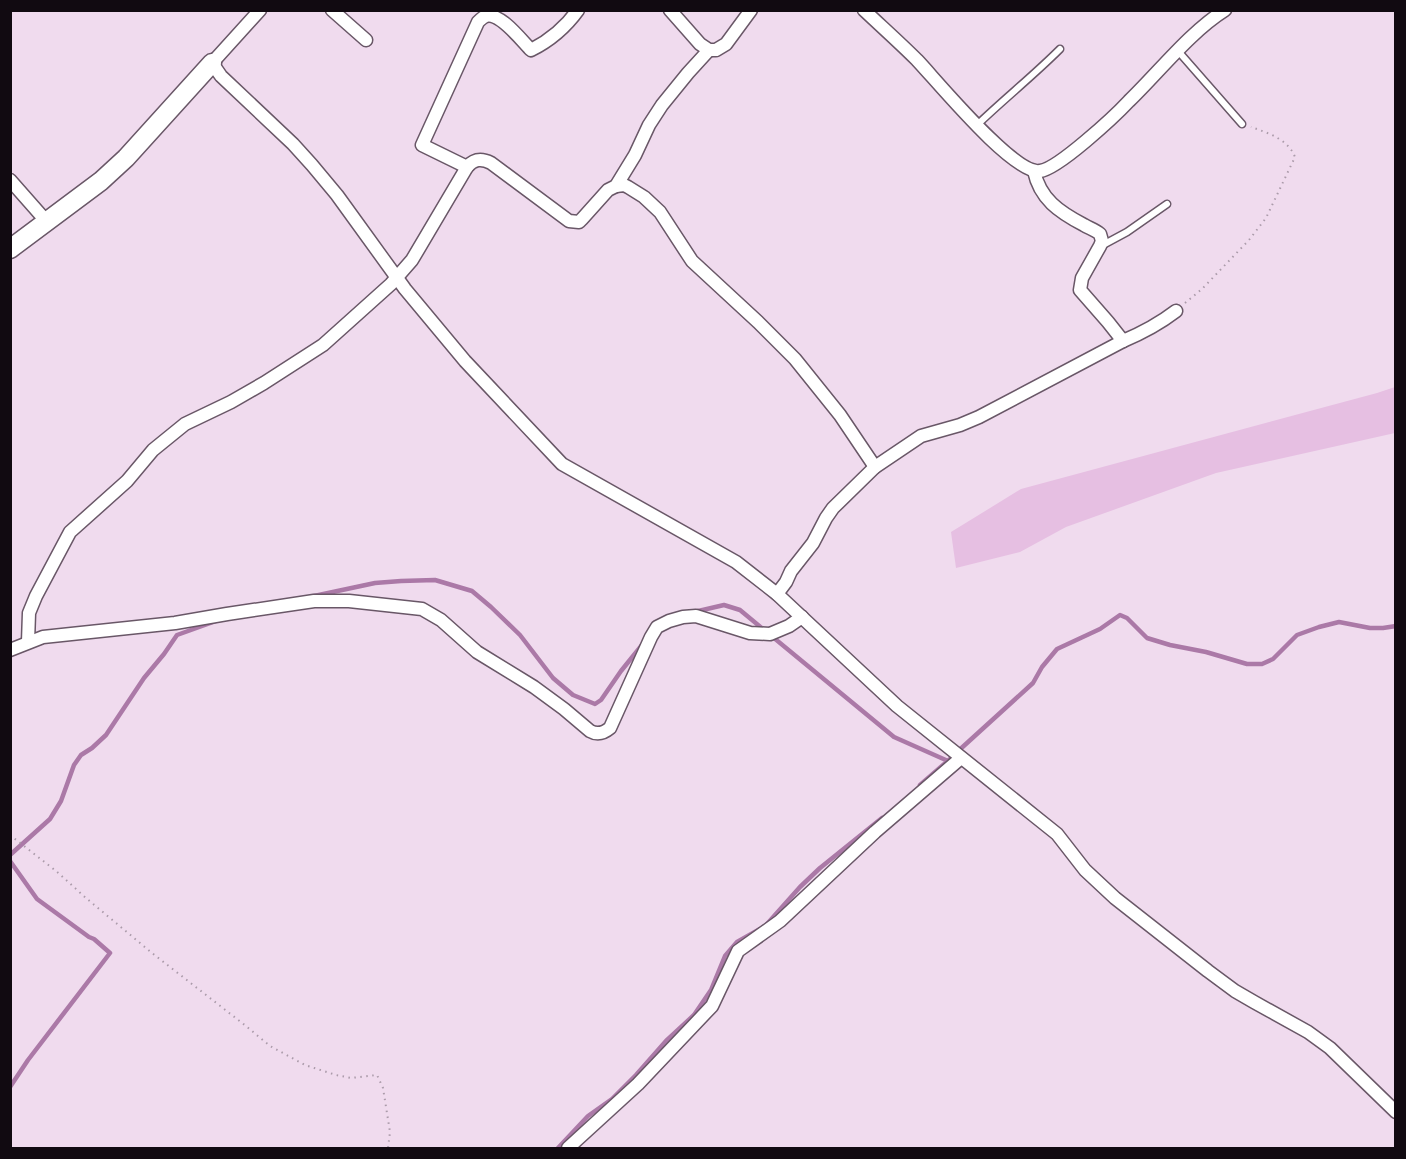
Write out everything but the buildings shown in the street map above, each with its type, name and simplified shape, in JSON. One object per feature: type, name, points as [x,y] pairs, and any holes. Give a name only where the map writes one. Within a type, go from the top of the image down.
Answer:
[{"type":"street","points":[[10,249],[101,182],[126,158],[260,10]]},
{"type":"street","points":[[332,10],[366,40]]},
{"type":"street","points":[[467,167],[422,145],[478,22],[484,16],[500,19],[531,50],[561,32],[578,10]]},
{"type":"street","points":[[670,10],[700,44],[710,50],[716,50],[726,44],[750,10]]},
{"type":"street","points":[[864,10],[915,58],[977,125],[1011,157],[1034,171],[1054,165],[1094,134],[1117,114],[1193,36],[1225,10]]},
{"type":"street","points":[[616,186],[662,105],[710,50]]},
{"type":"street","points":[[212,63],[221,76],[312,165],[337,195],[397,279],[465,361],[562,464],[736,562],[777,594],[897,706],[1056,834],[1085,870],[1115,898],[1235,991],[1308,1032],[1330,1048],[1395,1112]]},
{"type":"street","points":[[28,642],[29,613],[70,532],[127,482],[153,450],[185,424],[248,393],[323,345],[397,279],[412,260],[467,167],[477,160],[491,163],[569,221],[579,222],[608,190],[616,186],[624,185],[644,197],[660,212],[692,261],[758,321],[795,359],[840,415],[875,467]]},
{"type":"street","points":[[1034,171],[1036,183],[1044,196],[1068,216],[1098,232],[1101,237],[1100,246],[1082,278],[1080,290],[1123,341]]},
{"type":"street","points":[[10,180],[47,222]]},
{"type":"street","points":[[777,594],[791,571],[813,543],[833,508],[875,467],[921,436],[979,417],[1156,325],[1176,311]]},
{"type":"street","points":[[10,650],[43,637],[175,623],[314,601],[349,601],[422,609],[441,620],[477,652],[534,687],[594,734],[610,728],[657,627],[683,617],[696,616],[750,633],[770,634],[789,626],[802,617]]},
{"type":"street","points":[[568,1149],[638,1084],[712,1006],[738,951],[780,921],[875,832],[961,758]]},
{"type":"lane","points":[[977,125],[1060,49]]},
{"type":"lane","points":[[1178,51],[1242,124]]},
{"type":"lane","points":[[1100,246],[1127,232],[1167,204]]},
{"type":"path","points":[[1176,311],[1202,289],[1249,240],[1266,218],[1295,156],[1277,137],[1242,124]]},
{"type":"path","points":[[10,835],[135,939],[270,1046],[305,1065],[336,1075],[351,1078],[377,1075],[383,1088],[390,1132],[388,1149]]},
{"type":"shaded area","points":[[1395,387],[1395,433],[1216,473],[1066,527],[1020,552],[956,568],[951,532],[1021,489]]},
{"type":"waterway","points":[[314,596],[375,583],[401,581],[435,580],[472,591],[520,635],[553,678],[573,695],[595,704],[601,700],[642,645]]},
{"type":"waterway","points":[[694,612],[724,605],[740,610],[894,737],[948,761]]},
{"type":"waterway","points":[[956,753],[1033,683],[1042,667],[1057,649],[1100,629],[1120,615],[1127,618],[1147,638],[1247,664],[1262,664],[1273,659],[1297,635],[1319,627],[1339,622],[1370,628],[1396,626]]},
{"type":"waterway","points":[[10,855],[50,819],[61,801],[74,765],[81,755],[106,735],[144,678],[177,635],[216,621]]},
{"type":"waterway","points":[[920,785],[950,759]]},
{"type":"waterway","points":[[767,924],[820,868],[882,818]]},
{"type":"waterway","points":[[10,861],[37,899],[110,953],[10,1087]]},
{"type":"waterway","points":[[558,1148],[588,1116],[612,1099],[666,1041],[694,1015],[711,990],[725,956],[737,942],[760,929]]}]
